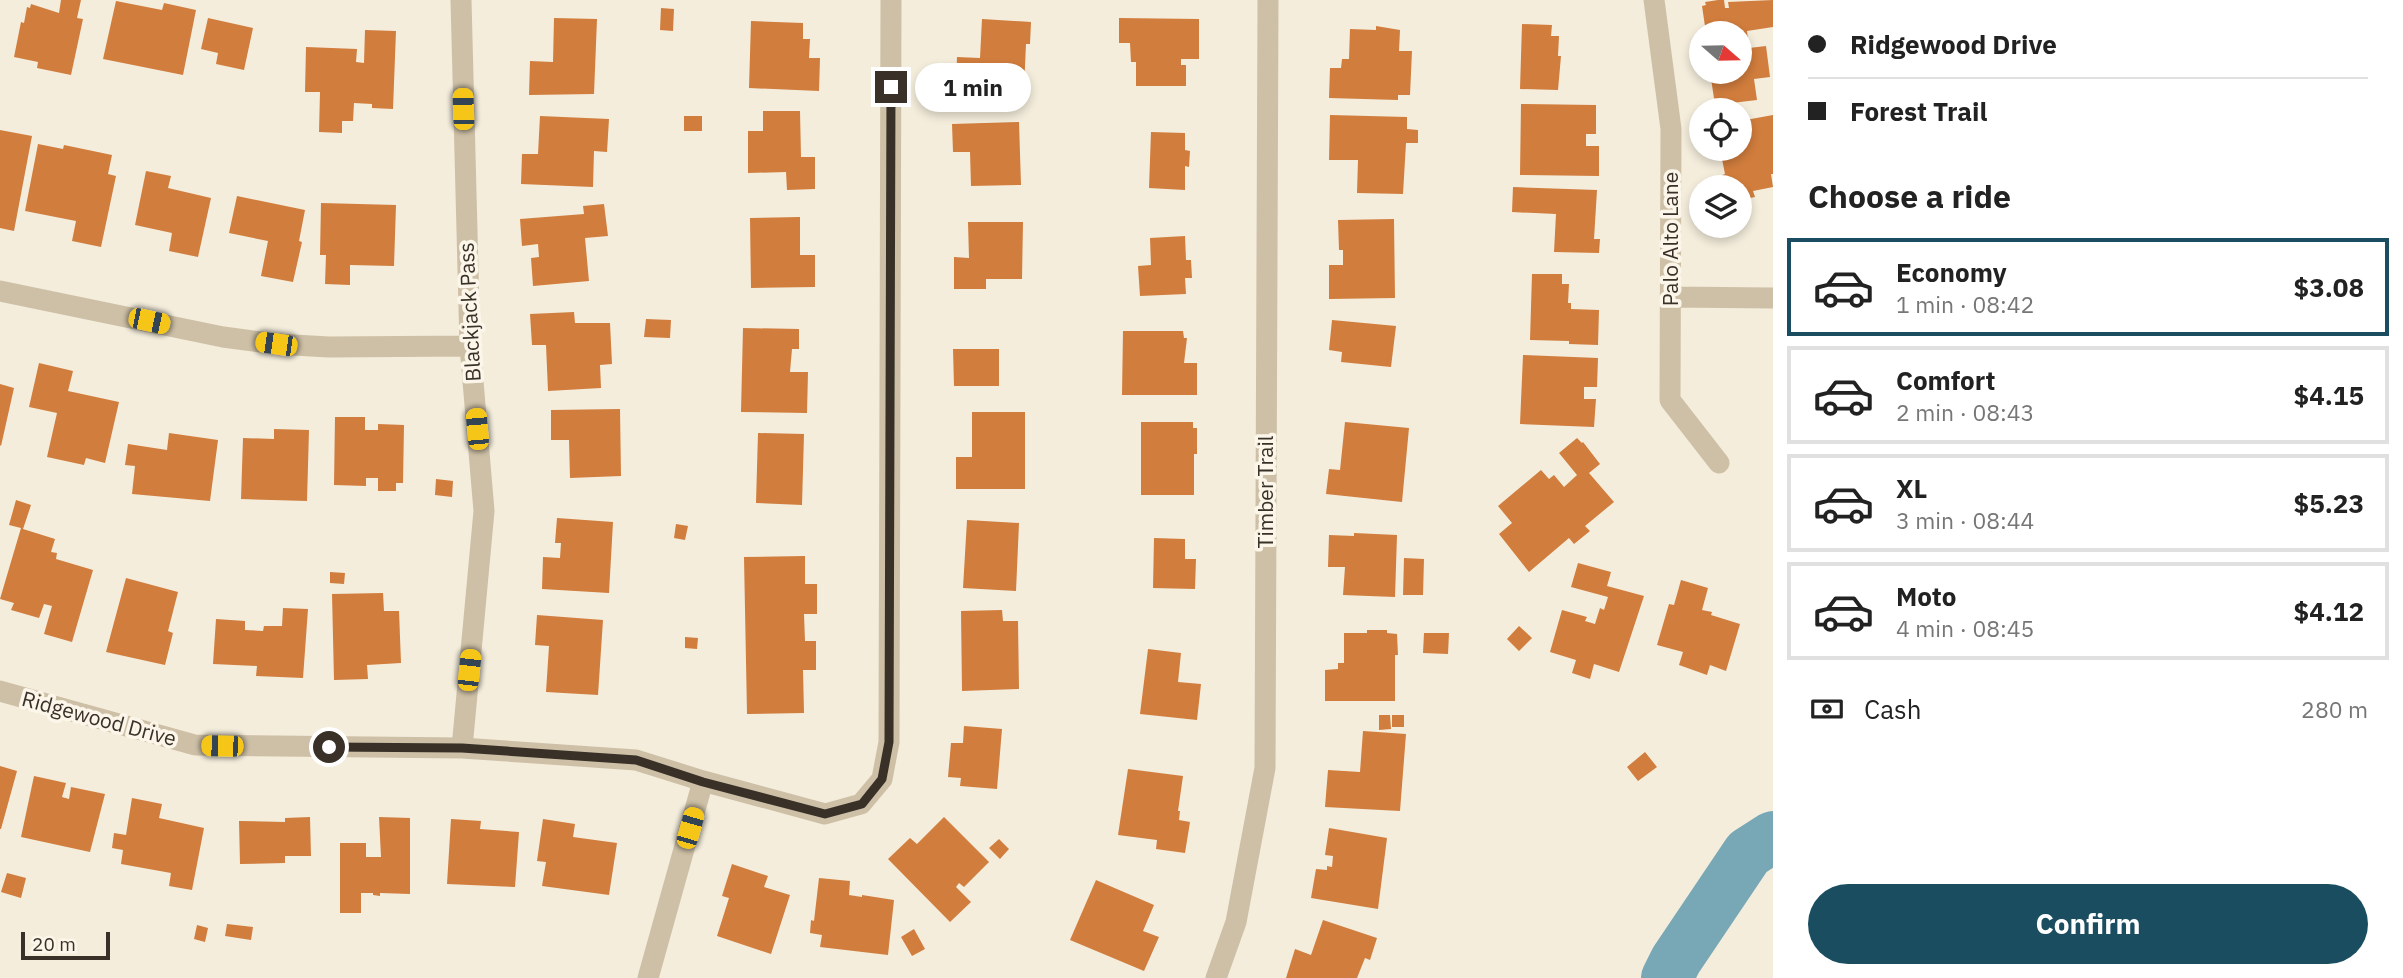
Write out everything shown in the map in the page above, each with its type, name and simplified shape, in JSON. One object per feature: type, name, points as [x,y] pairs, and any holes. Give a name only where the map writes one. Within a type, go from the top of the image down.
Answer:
[{"type":"street","name":"Blackjack Pass","points":[[461,0],[470,346],[484,511],[462,748]]},
{"type":"street","name":"Ridgewood Drive","points":[[0,691],[195,745],[462,748],[636,760],[703,782],[825,814],[862,804],[882,779],[889,742],[891,0]]},
{"type":"street","name":"Timber Trail","points":[[1216,978],[1236,922],[1265,768],[1268,0]]},
{"type":"street","name":"Palo Alto Lane","points":[[1654,0],[1671,129],[1670,400],[1719,463]]},
{"type":"street","points":[[0,291],[223,337],[276,344],[329,347],[470,346]]},
{"type":"street","points":[[1672,297],[1773,298]]},
{"type":"street","points":[[648,978],[703,782]]},
{"type":"building","points":[[61,0],[81,0],[77,18],[83,19],[71,75],[37,68],[38,62],[14,57],[27,7],[30,8],[31,4],[59,13]]},
{"type":"building","points":[[1724,0],[1725,8],[1729,8],[1728,2],[1773,0],[1773,27],[1752,30],[1752,21],[1704,21],[1702,6],[1706,5],[1705,2]]},
{"type":"building","points":[[116,1],[162,10],[164,3],[196,10],[183,75],[103,59]]},
{"type":"building","points":[[661,8],[674,9],[673,31],[660,30]]},
{"type":"building","points":[[208,18],[253,28],[244,70],[216,64],[218,53],[201,49]]},
{"type":"building","points":[[554,18],[597,19],[594,94],[529,95],[530,61],[553,62]]},
{"type":"building","points":[[1119,18],[1199,19],[1199,59],[1181,59],[1181,65],[1186,65],[1186,86],[1136,86],[1136,62],[1131,62],[1130,43],[1119,43]]},
{"type":"building","points":[[982,19],[1031,22],[1030,44],[1026,44],[1024,88],[956,85],[957,57],[980,58]]},
{"type":"building","points":[[751,21],[803,23],[803,39],[810,39],[809,58],[820,58],[819,91],[749,88]]},
{"type":"building","points":[[1522,24],[1552,25],[1551,36],[1559,36],[1558,56],[1561,56],[1558,90],[1520,89]]},
{"type":"building","points":[[1376,26],[1400,30],[1399,51],[1412,51],[1410,95],[1398,95],[1398,100],[1329,98],[1330,68],[1341,68],[1342,59],[1349,59],[1350,29],[1376,30]]},
{"type":"building","points":[[365,30],[396,31],[393,109],[372,108],[372,104],[354,103],[353,121],[342,121],[342,133],[319,132],[320,92],[305,92],[306,47],[357,49],[356,62],[364,63]]},
{"type":"building","points":[[1766,46],[1770,77],[1754,79],[1757,100],[1714,98],[1712,84],[1752,84],[1752,48]]},
{"type":"building","points":[[1521,104],[1596,105],[1596,134],[1586,134],[1586,146],[1599,146],[1599,176],[1520,175]]},
{"type":"building","points":[[763,111],[800,111],[801,157],[815,157],[815,189],[787,190],[786,172],[748,173],[748,131],[763,131]]},
{"type":"building","points":[[1330,115],[1407,117],[1407,129],[1418,130],[1418,143],[1406,143],[1403,194],[1357,193],[1358,160],[1329,160]]},
{"type":"building","points":[[1773,115],[1773,187],[1753,191],[1755,197],[1752,198],[1752,175],[1722,175],[1725,174],[1722,161],[1752,161],[1752,119]]},
{"type":"building","points":[[540,116],[609,119],[607,152],[594,151],[593,187],[521,184],[522,154],[538,154]]},
{"type":"building","points":[[684,116],[702,116],[702,131],[684,131]]},
{"type":"building","points":[[1019,122],[1021,185],[971,186],[970,152],[953,152],[952,124]]},
{"type":"building","points":[[0,130],[32,136],[14,231],[0,228]]},
{"type":"building","points":[[1151,132],[1185,133],[1185,150],[1190,151],[1189,167],[1185,166],[1185,190],[1149,188]]},
{"type":"building","points":[[38,144],[63,149],[64,145],[112,155],[108,174],[116,176],[101,247],[72,241],[76,221],[25,211]]},
{"type":"building","points":[[146,171],[171,176],[168,188],[211,198],[198,257],[169,251],[172,233],[135,225]]},
{"type":"building","points":[[1513,187],[1597,190],[1594,239],[1600,239],[1599,253],[1554,252],[1556,214],[1512,212]]},
{"type":"building","points":[[237,196],[305,210],[299,241],[302,242],[293,282],[261,276],[268,241],[229,233]]},
{"type":"building","points":[[321,203],[396,205],[394,266],[350,265],[350,285],[325,284],[326,255],[320,255]]},
{"type":"building","points":[[604,204],[608,236],[585,238],[589,281],[533,286],[531,258],[539,257],[538,244],[522,246],[520,219],[584,214],[583,206]]},
{"type":"building","points":[[800,217],[800,255],[815,255],[815,287],[751,288],[750,218]]},
{"type":"building","points":[[1394,219],[1395,298],[1329,299],[1329,265],[1343,265],[1343,250],[1339,250],[1338,220]]},
{"type":"building","points":[[968,222],[1023,222],[1022,279],[986,279],[986,289],[954,289],[954,257],[969,258]]},
{"type":"building","points":[[1185,236],[1186,260],[1191,260],[1192,278],[1185,278],[1186,294],[1140,296],[1138,266],[1151,265],[1150,238]]},
{"type":"building","points":[[1532,274],[1562,274],[1562,284],[1569,284],[1568,303],[1571,303],[1571,309],[1599,310],[1598,345],[1530,340]]},
{"type":"building","points":[[574,312],[575,323],[610,323],[612,364],[600,365],[601,388],[548,391],[546,345],[532,345],[530,314]]},
{"type":"building","points":[[646,319],[671,320],[670,338],[644,337]]},
{"type":"building","points":[[1332,320],[1396,326],[1391,367],[1341,362],[1342,352],[1329,350]]},
{"type":"building","points":[[743,328],[799,329],[799,349],[792,349],[790,372],[808,372],[807,413],[741,412]]},
{"type":"building","points":[[1123,331],[1183,331],[1184,338],[1187,338],[1184,363],[1197,363],[1197,395],[1122,395]]},
{"type":"building","points":[[953,349],[999,349],[999,386],[954,386]]},
{"type":"building","points":[[1523,355],[1598,358],[1597,387],[1584,387],[1584,399],[1596,399],[1594,427],[1520,424]]},
{"type":"building","points":[[39,363],[73,371],[68,391],[119,402],[105,463],[86,458],[84,465],[47,457],[57,413],[29,407]]},
{"type":"building","points":[[0,384],[14,388],[1,446],[0,445]]},
{"type":"building","points":[[620,409],[621,476],[570,478],[569,440],[551,440],[551,410]]},
{"type":"building","points":[[972,412],[1025,412],[1025,489],[956,489],[956,457],[972,457]]},
{"type":"building","points":[[335,417],[365,417],[365,430],[378,430],[378,424],[404,425],[403,483],[396,483],[396,491],[378,491],[378,478],[366,478],[366,486],[334,485]]},
{"type":"building","points":[[1141,422],[1193,422],[1193,428],[1197,428],[1194,495],[1141,495]]},
{"type":"building","points":[[1345,422],[1409,428],[1402,502],[1326,494],[1329,469],[1340,470]]},
{"type":"building","points":[[274,429],[309,430],[307,501],[241,499],[243,438],[274,439]]},
{"type":"building","points":[[169,433],[218,440],[210,501],[132,494],[135,466],[125,465],[128,444],[167,450]]},
{"type":"building","points":[[758,433],[804,434],[802,505],[756,503]]},
{"type":"building","points":[[1577,438],[1600,464],[1589,473],[1614,502],[1585,526],[1590,531],[1574,544],[1569,538],[1529,572],[1499,534],[1512,523],[1498,506],[1541,470],[1549,479],[1554,475],[1564,487],[1577,475],[1559,453]]},
{"type":"building","points":[[436,479],[453,481],[452,497],[435,495]]},
{"type":"building","points":[[16,500],[31,505],[23,529],[55,539],[51,552],[57,553],[56,559],[93,570],[72,642],[44,634],[52,606],[44,604],[39,618],[11,610],[14,603],[0,599],[21,528],[9,525]]},
{"type":"building","points":[[557,518],[613,522],[609,593],[542,589],[543,557],[560,558],[561,543],[555,543]]},
{"type":"building","points":[[967,520],[1019,523],[1016,591],[963,588]]},
{"type":"building","points":[[676,524],[688,526],[685,540],[674,538]]},
{"type":"building","points":[[1354,533],[1397,535],[1395,597],[1343,595],[1345,567],[1328,567],[1329,535],[1354,536]]},
{"type":"building","points":[[1154,538],[1185,539],[1185,559],[1196,559],[1195,589],[1153,588]]},
{"type":"building","points":[[805,556],[805,584],[817,584],[817,614],[804,614],[805,641],[816,641],[816,670],[803,670],[804,713],[747,714],[744,557]]},
{"type":"building","points":[[1404,558],[1424,559],[1423,595],[1403,595]]},
{"type":"building","points":[[1578,563],[1611,572],[1607,586],[1644,596],[1619,672],[1594,664],[1590,679],[1572,673],[1576,660],[1550,652],[1562,610],[1587,617],[1585,621],[1595,624],[1600,608],[1604,610],[1608,597],[1571,587]]},
{"type":"building","points":[[330,572],[345,573],[344,584],[330,583]]},
{"type":"building","points":[[126,578],[178,592],[168,631],[173,633],[165,665],[106,652]]},
{"type":"building","points":[[1681,580],[1708,588],[1702,610],[1740,624],[1726,671],[1710,665],[1707,675],[1679,665],[1683,652],[1657,645],[1669,604],[1674,605]]},
{"type":"building","points":[[383,593],[384,611],[399,611],[401,663],[367,665],[368,679],[334,680],[332,594]]},
{"type":"building","points":[[283,608],[308,609],[303,678],[256,676],[257,666],[213,664],[216,619],[245,621],[245,630],[263,631],[264,626],[282,626]]},
{"type":"building","points":[[1002,610],[1003,621],[1018,621],[1019,689],[962,691],[961,611]]},
{"type":"building","points":[[537,615],[603,620],[598,695],[546,692],[549,646],[535,645]]},
{"type":"building","points":[[1519,626],[1532,638],[1519,651],[1507,639]]},
{"type":"building","points":[[1367,630],[1387,630],[1387,633],[1397,634],[1395,701],[1325,701],[1325,670],[1338,669],[1338,663],[1344,663],[1344,633],[1367,633]]},
{"type":"building","points":[[1424,633],[1449,633],[1448,654],[1423,653]]},
{"type":"building","points":[[685,637],[698,638],[697,649],[685,648]]},
{"type":"building","points":[[1148,649],[1181,653],[1178,682],[1201,684],[1197,720],[1140,714]]},
{"type":"building","points":[[1379,715],[1390,715],[1391,729],[1379,730]]},
{"type":"building","points":[[1392,715],[1404,715],[1404,727],[1392,727]]},
{"type":"building","points":[[964,726],[1002,729],[997,789],[960,786],[961,778],[948,777],[951,743],[963,743]]},
{"type":"building","points":[[1363,731],[1406,734],[1400,811],[1325,807],[1328,770],[1360,772]]},
{"type":"building","points":[[1645,752],[1657,767],[1638,781],[1627,767]]},
{"type":"building","points":[[0,766],[17,771],[1,829],[0,829]]},
{"type":"building","points":[[1128,769],[1183,776],[1178,811],[1179,820],[1190,822],[1185,853],[1156,849],[1157,840],[1118,835]]},
{"type":"building","points":[[34,776],[66,783],[62,797],[69,799],[71,787],[105,794],[90,852],[21,837]]},
{"type":"building","points":[[132,798],[162,804],[159,818],[204,828],[192,890],[169,886],[171,873],[121,864],[123,850],[112,848],[114,833],[126,835]]},
{"type":"building","points":[[310,817],[311,856],[285,856],[285,863],[240,864],[239,821],[285,822],[285,818]]},
{"type":"building","points":[[379,817],[410,818],[410,894],[380,893],[380,896],[361,893],[361,913],[340,913],[340,843],[366,843],[366,857],[381,857]]},
{"type":"building","points":[[944,817],[989,862],[964,887],[959,883],[956,887],[971,902],[950,922],[888,859],[910,838],[917,844]]},
{"type":"building","points":[[451,819],[481,821],[480,829],[519,832],[515,887],[447,884]]},
{"type":"building","points":[[543,819],[575,824],[573,837],[617,843],[609,895],[542,886],[546,862],[537,861]]},
{"type":"building","points":[[1329,828],[1387,838],[1378,909],[1311,898],[1316,869],[1327,870],[1327,866],[1332,867],[1333,856],[1325,855]]},
{"type":"building","points":[[999,839],[1009,849],[1000,859],[989,848]]},
{"type":"building","points":[[732,864],[768,876],[764,887],[790,895],[771,954],[717,936],[729,898],[722,896]]},
{"type":"building","points":[[7,873],[26,878],[21,898],[1,892]]},
{"type":"building","points":[[819,878],[850,881],[849,895],[894,900],[888,955],[820,947],[822,935],[810,933]]},
{"type":"building","points":[[1096,880],[1154,905],[1143,931],[1159,937],[1144,971],[1070,940]]},
{"type":"building","points":[[1323,920],[1377,938],[1370,960],[1365,958],[1357,978],[1286,978],[1295,949],[1311,955]]},
{"type":"building","points":[[227,924],[253,927],[251,940],[225,936]]},
{"type":"building","points":[[197,925],[208,928],[205,942],[194,939]]},
{"type":"building","points":[[914,929],[925,949],[912,956],[901,937]]},
{"type":"waterway","points":[[1667,978],[1676,960],[1748,853],[1773,837]]},
{"type":"route","points":[[329,747],[462,748],[636,760],[703,782],[825,814],[862,804],[882,779],[889,742],[891,87]]}]
